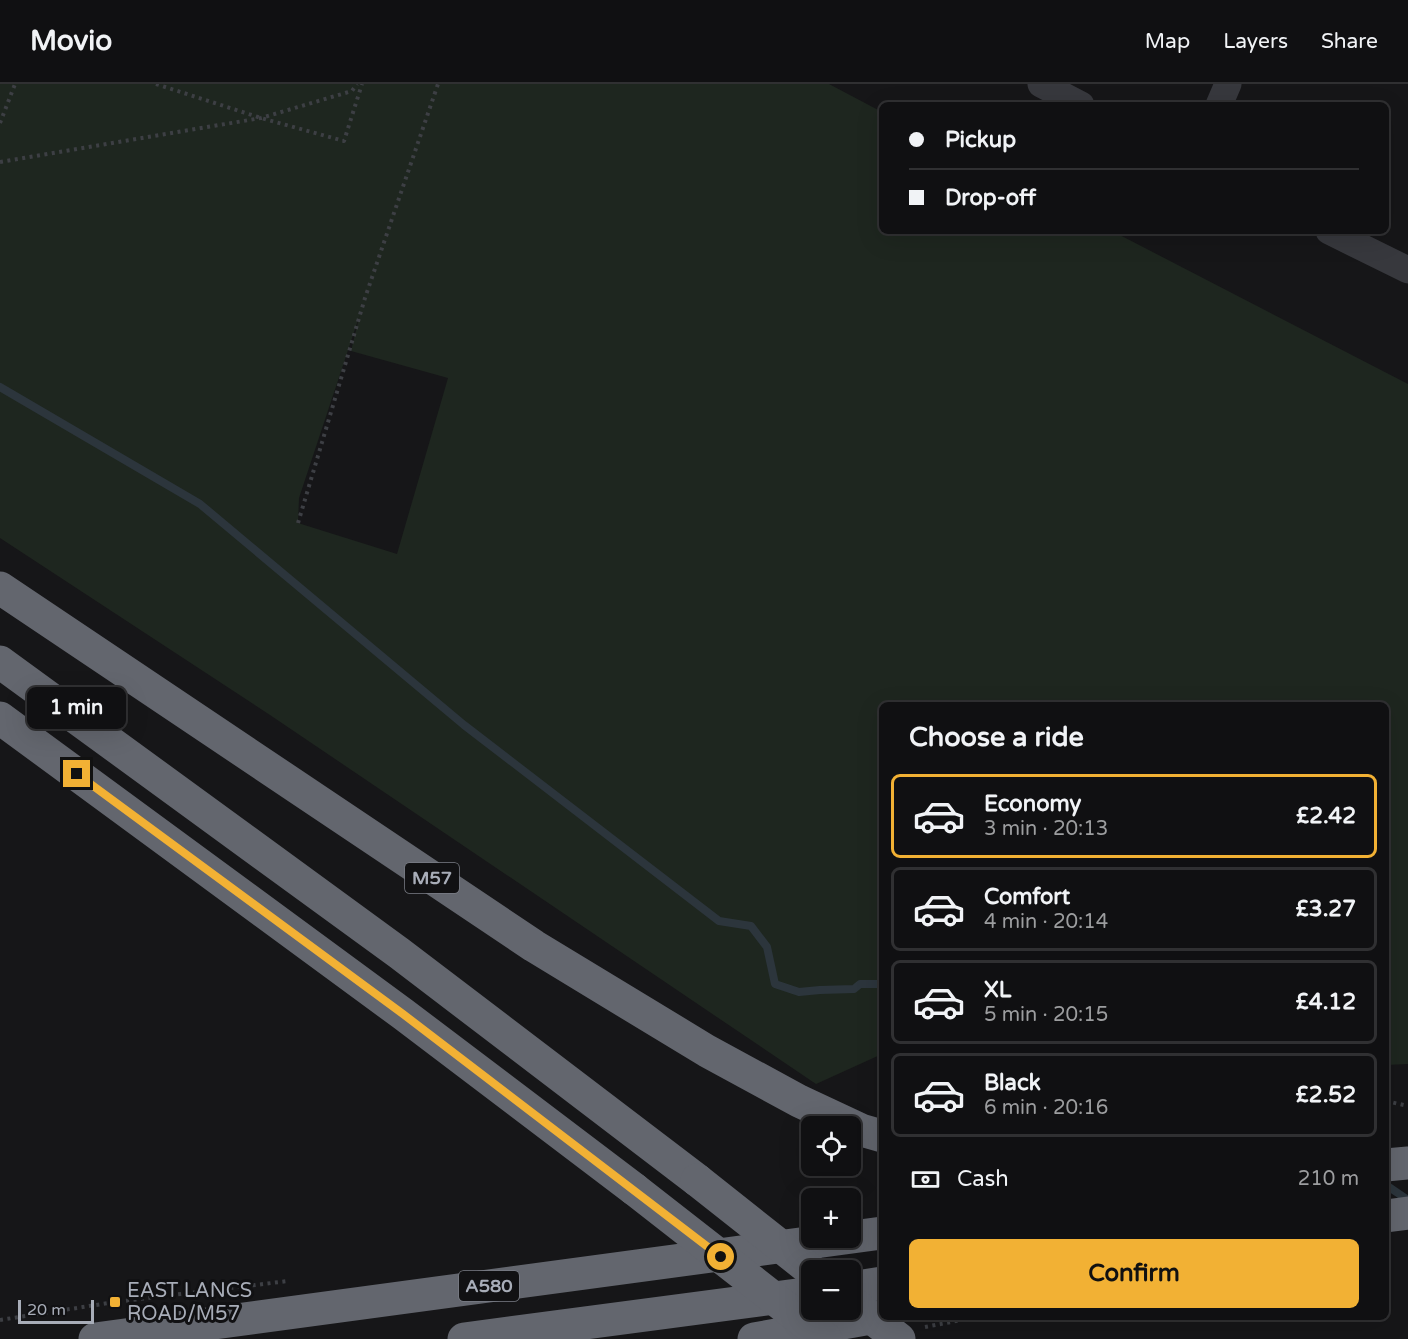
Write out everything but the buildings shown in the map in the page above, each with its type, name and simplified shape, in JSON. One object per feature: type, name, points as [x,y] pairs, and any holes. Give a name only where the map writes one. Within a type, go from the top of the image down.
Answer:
[{"type":"highway","name":"M57","points":[[0,588],[544,953],[758,1079],[809,1106],[861,1130],[879,1135]]},
{"type":"highway","points":[[0,662],[399,953],[697,1180],[801,1262]]},
{"type":"highway","points":[[0,718],[403,1014],[826,1339]]},
{"type":"highway","points":[[1389,1165],[1408,1163]]},
{"type":"highway","points":[[633,1189],[795,1339]]},
{"type":"highway","name":"A580","points":[[95,1339],[879,1233]]},
{"type":"highway","points":[[861,1286],[879,1283]]},
{"type":"highway","points":[[465,1339],[801,1294]]},
{"type":"highway","points":[[861,1301],[879,1313]]},
{"type":"highway","points":[[861,1310],[899,1339]]},
{"type":"highway","points":[[754,1339],[879,1316]]},
{"type":"highway","points":[[893,1320],[925,1339]]},
{"type":"street","points":[[1041,84],[1075,102]]},
{"type":"street","points":[[1220,102],[1228,84]]},
{"type":"street","points":[[1335,234],[1408,270]]},
{"type":"path","points":[[0,123],[15,84]]},
{"type":"path","points":[[156,84],[261,118],[344,141],[362,84]]},
{"type":"path","points":[[0,162],[261,118],[352,91],[357,84]]},
{"type":"path","points":[[298,523],[365,298],[438,84]]},
{"type":"path","points":[[1389,1102],[1408,1106]]},
{"type":"path","points":[[0,1320],[115,1302],[290,1281]]},
{"type":"shaded area","points":[[0,84],[829,84],[879,110],[879,234],[1118,234],[1408,384],[1408,1064],[1389,1065],[1389,702],[879,702],[879,1055],[816,1084],[270,715],[0,538]],"holes":[[[360,314],[351,351],[448,378],[397,554],[298,523],[299,498]]]},
{"type":"waterway","points":[[0,387],[200,504],[464,725],[719,921],[751,926],[767,947],[775,984],[799,992],[854,989],[860,984],[879,984]]},
{"type":"waterway","points":[[1389,1187],[1408,1200]]},
{"type":"place","name":"EAST LANCS ROAD/M57","points":[[115,1302]]},
{"type":"route","points":[[77,774],[403,1014],[721,1257]]}]
